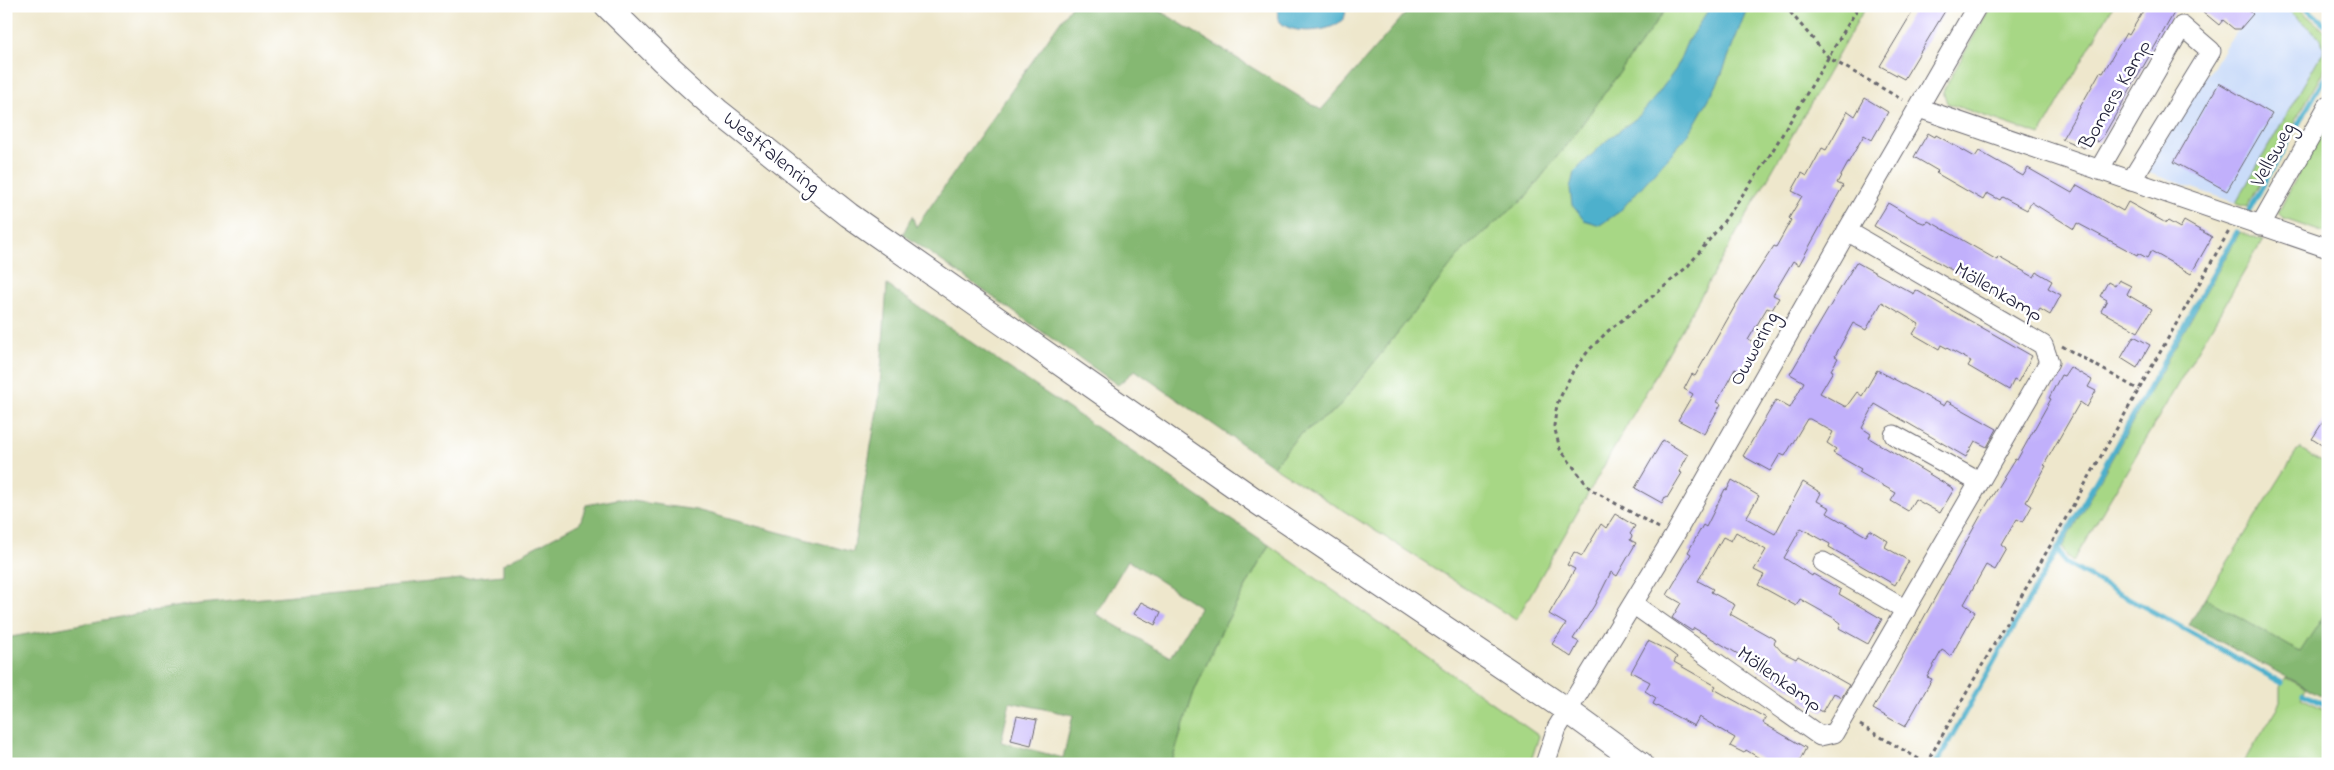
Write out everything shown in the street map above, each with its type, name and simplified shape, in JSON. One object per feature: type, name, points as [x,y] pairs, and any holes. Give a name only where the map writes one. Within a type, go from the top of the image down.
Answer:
[{"type":"street","name":"Westfalenring","points":[[607,6],[663,61],[780,163],[848,215],[1264,506],[1568,711],[1640,764]]},
{"type":"street","name":"Owwering","points":[[1545,764],[1557,728],[1674,536],[1977,6]]},
{"type":"street","name":"Bomers Kamp","points":[[2099,170],[2182,26],[2212,51],[2131,181]]},
{"type":"street","name":"Vellsweg","points":[[2260,226],[2328,106]]},
{"type":"street","name":"Bomers Kamp","points":[[1919,108],[2328,248]]},
{"type":"street","name":"Möllenkamp","points":[[1633,604],[1820,736],[1834,733],[2049,362],[2043,345],[1847,231]]},
{"type":"street","points":[[1894,435],[1979,482]]},
{"type":"street","points":[[1824,562],[1906,610]]},
{"type":"path","points":[[1785,6],[1830,58],[1919,108]]},
{"type":"path","points":[[1674,536],[1590,489],[1560,449],[1554,426],[1557,404],[1573,371],[1589,350],[1608,331],[1688,266],[1722,224],[1767,160],[1830,58],[1859,6]]},
{"type":"path","points":[[1844,716],[1926,763],[2236,217]]},
{"type":"path","points":[[2043,345],[2063,346],[2139,390]]},
{"type":"shaded area","points":[[2259,6],[2284,6],[2321,39],[2324,49],[2236,203],[2149,173],[2150,165],[2198,83],[2213,68],[2226,45]]},
{"type":"green space","points":[[1071,6],[1152,6],[1321,110],[1412,6],[1668,6],[1577,131],[1524,199],[1464,249],[1337,409],[1298,436],[1273,466],[1135,370],[1118,385],[903,234],[912,216],[916,227]]},
{"type":"green space","points":[[1668,6],[1866,6],[1516,620],[1273,466],[1298,436],[1337,409],[1464,249],[1524,199],[1577,131]]},
{"type":"green space","points":[[1991,6],[2113,6],[2040,135],[1947,103],[1943,91]]},
{"type":"green space","points":[[2284,6],[2296,6],[2328,34],[2328,63],[2247,206],[2236,203],[2324,49],[2321,39]]},
{"type":"green space","points":[[2328,117],[2328,234],[2284,219],[2278,213]]},
{"type":"green space","points":[[2240,232],[2263,240],[2073,562],[2068,558],[2062,547]]},
{"type":"green space","points":[[887,285],[1269,545],[1221,632],[1194,692],[1171,764],[6,764],[6,638],[180,606],[503,575],[503,564],[580,523],[586,505],[618,499],[696,510],[853,552],[879,399]],"holes":[[[1128,560],[1200,607],[1170,657],[1096,614]],[[1010,702],[1073,715],[1063,758],[1001,742]]]},
{"type":"green space","points":[[2299,448],[2328,465],[2328,609],[2301,653],[2205,598]]},
{"type":"green space","points":[[1269,545],[1539,736],[1530,764],[1171,764],[1194,692],[1221,632]]},
{"type":"green space","points":[[2205,598],[2300,652],[2328,609],[2328,654],[2325,658],[2328,660],[2328,699],[2189,625]]},
{"type":"green space","points":[[2286,678],[2306,688],[2301,698],[2328,711],[2328,764],[2243,764],[2280,704],[2280,687]]},
{"type":"water","points":[[1280,6],[1344,6],[1345,16],[1338,24],[1325,29],[1296,30],[1284,25],[1278,18]]},
{"type":"water","points":[[1711,6],[1748,6],[1719,81],[1689,134],[1619,212],[1600,225],[1584,220],[1572,205],[1570,189],[1574,172],[1606,141],[1639,116],[1657,95],[1676,69],[1687,42]]},
{"type":"building","points":[[1916,6],[1948,6],[1904,79],[1880,66]]},
{"type":"building","points":[[2146,6],[2178,6],[2104,135],[2098,142],[2090,137],[2084,148],[2062,139],[2100,72],[2103,73],[2126,33],[2129,35]]},
{"type":"building","points":[[2196,6],[2244,6],[2253,14],[2240,29],[2234,29],[2223,20],[2219,25]]},
{"type":"building","points":[[2219,83],[2272,114],[2227,191],[2174,162]]},
{"type":"building","points":[[1865,98],[1888,112],[1872,140],[1864,135],[1837,183],[1843,186],[1799,265],[1793,261],[1773,295],[1779,298],[1772,310],[1767,308],[1748,340],[1756,344],[1740,371],[1735,369],[1717,402],[1721,404],[1704,434],[1678,420],[1693,394],[1684,389],[1692,374],[1695,376],[1735,306],[1774,246],[1776,247],[1791,220],[1789,218],[1802,196],[1792,191],[1802,173],[1807,176],[1822,148],[1826,150],[1848,111],[1855,116]]},
{"type":"building","points":[[1928,133],[1935,137],[1936,135],[1975,157],[1979,151],[2023,176],[2028,168],[2072,193],[2077,185],[2123,211],[2128,202],[2166,223],[2168,221],[2180,228],[2184,221],[2212,237],[2191,274],[2151,251],[2147,258],[2138,253],[2137,255],[2077,223],[2074,229],[2031,202],[2027,210],[2002,197],[2000,200],[1987,193],[1983,200],[1936,173],[1938,171],[1914,157]]},
{"type":"building","points":[[1888,203],[1918,221],[1926,224],[1928,221],[1936,225],[1997,260],[1998,257],[2034,277],[2037,272],[2052,281],[2048,288],[2061,295],[2050,315],[2040,309],[2035,317],[1874,226]]},
{"type":"building","points":[[1856,262],[1914,294],[1916,290],[2032,356],[2018,382],[2014,380],[2009,390],[1968,366],[1971,361],[1941,345],[1939,349],[1913,334],[1919,324],[1882,302],[1866,330],[1853,323],[1835,356],[1838,358],[1831,370],[1833,371],[1820,393],[1846,407],[1857,392],[1862,396],[1877,370],[1944,406],[1947,401],[1997,429],[1987,447],[1975,441],[1966,457],[1875,404],[1862,428],[1871,434],[1869,438],[1954,489],[1940,513],[1915,499],[1908,511],[1891,501],[1896,493],[1859,472],[1861,469],[1833,453],[1836,449],[1827,443],[1833,432],[1810,419],[1807,419],[1785,456],[1780,454],[1770,471],[1743,456],[1776,400],[1790,408],[1804,382],[1790,374]]},
{"type":"building","points":[[2119,280],[2131,286],[2128,295],[2152,309],[2138,332],[2101,311],[2107,300],[2100,296],[2108,282],[2115,286]]},
{"type":"building","points":[[2134,336],[2150,345],[2137,368],[2121,358]]},
{"type":"building","points":[[2070,367],[2092,380],[2088,387],[2096,391],[2087,407],[2080,402],[2044,465],[2046,466],[2026,502],[2032,506],[2023,522],[2017,519],[2002,545],[2007,549],[1995,570],[1986,565],[1964,604],[1975,612],[1951,656],[1942,650],[1927,677],[1932,679],[1905,727],[1873,709],[1986,506],[2015,459],[2017,460],[2051,399],[2049,398],[2061,375],[2064,376]]},
{"type":"building","points":[[2328,414],[2328,449],[2312,439]]},
{"type":"building","points":[[1663,440],[1688,455],[1679,472],[1682,473],[1662,503],[1635,488]]},
{"type":"building","points":[[1732,480],[1759,496],[1746,518],[1775,534],[1803,482],[1821,493],[1817,501],[1830,508],[1827,513],[1866,536],[1870,530],[1888,541],[1885,547],[1909,561],[1895,585],[1829,547],[1830,544],[1801,528],[1784,558],[1812,576],[1813,574],[1841,590],[1839,594],[1882,619],[1868,644],[1839,628],[1841,623],[1834,618],[1800,599],[1796,606],[1758,585],[1764,575],[1754,570],[1766,550],[1736,532],[1731,541],[1723,537],[1698,581],[1713,589],[1711,592],[1735,605],[1730,614],[1776,640],[1774,643],[1782,652],[1796,659],[1798,656],[1849,685],[1842,697],[1834,693],[1823,712],[1800,699],[1802,695],[1758,670],[1760,667],[1694,628],[1692,631],[1672,618],[1681,603],[1667,595],[1691,554],[1688,552],[1703,525],[1706,527],[1725,489],[1727,490]]},
{"type":"building","points":[[1615,514],[1635,526],[1630,534],[1632,536],[1630,540],[1636,543],[1617,576],[1611,572],[1594,606],[1573,639],[1579,642],[1571,657],[1552,644],[1566,624],[1549,614],[1575,569],[1567,565],[1574,552],[1582,556],[1601,524],[1606,528]]},
{"type":"building","points":[[1141,602],[1161,612],[1155,625],[1134,614]]},
{"type":"building","points":[[1648,641],[1669,651],[1677,657],[1674,662],[1716,686],[1714,689],[1766,718],[1763,723],[1806,748],[1798,764],[1769,764],[1746,750],[1744,753],[1730,746],[1735,738],[1699,717],[1694,726],[1653,704],[1656,698],[1645,691],[1650,682],[1631,672]]},
{"type":"building","points":[[1017,716],[1037,720],[1031,745],[1011,740]]},
{"type":"waterway","points":[[2304,6],[2328,27]]},
{"type":"waterway","points":[[2249,210],[2328,72]]},
{"type":"waterway","points":[[1936,764],[2237,232]]},
{"type":"waterway","points":[[2058,549],[2065,563],[2282,683]]},
{"type":"waterway","points":[[2303,694],[2328,706]]}]
